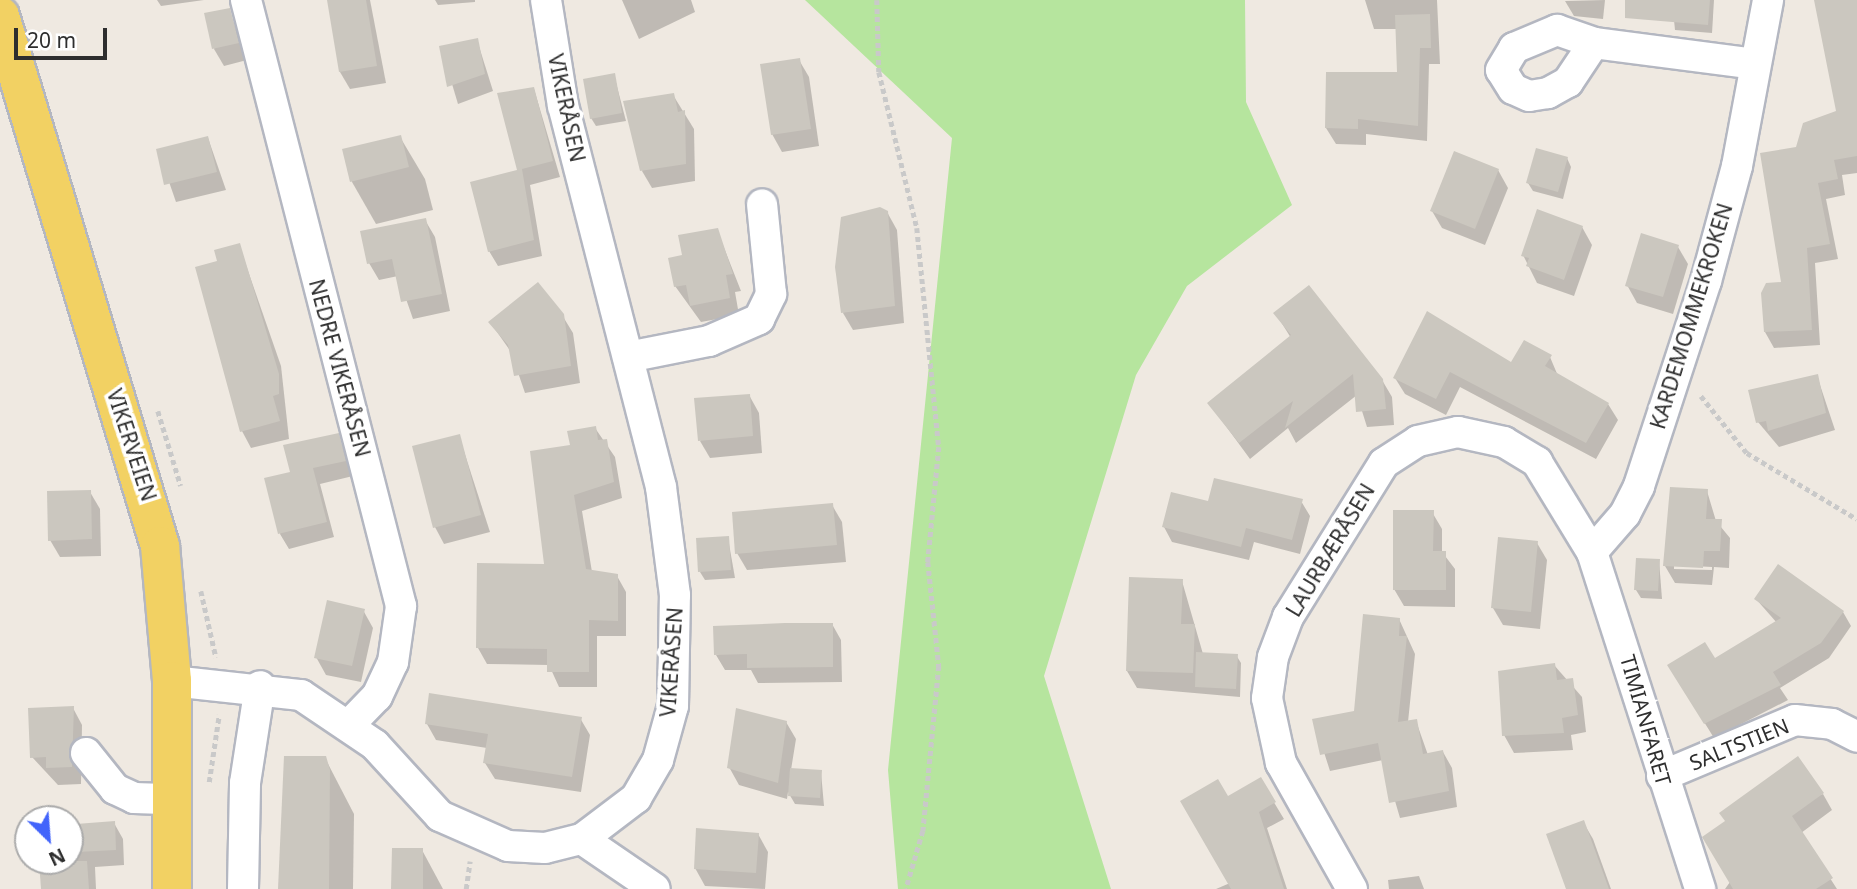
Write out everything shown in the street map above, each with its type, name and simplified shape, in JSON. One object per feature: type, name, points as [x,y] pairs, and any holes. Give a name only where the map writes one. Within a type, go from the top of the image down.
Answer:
[{"type":"main road","name":"VIKERVEIEN","points":[[0,16],[50,199],[149,495],[169,608],[172,681],[172,889]]},
{"type":"street","name":"NEDRE VIKERÅSEN","points":[[246,0],[401,606],[393,662],[377,696],[349,726]]},
{"type":"street","name":"VIKERÅSEN","points":[[172,681],[260,686],[301,695],[349,726],[440,816],[474,835],[545,848],[582,839],[636,798],[658,760],[673,706],[675,595],[661,487],[563,106],[546,0]]},
{"type":"street","name":"KARDEMOMMEKROKEN","points":[[1592,552],[1625,514],[1639,486],[1733,178],[1768,0]]},
{"type":"street","points":[[1594,43],[1755,64]]},
{"type":"street","points":[[628,357],[709,341],[759,319],[771,294],[762,204]]},
{"type":"street","name":"LAURBÆRÅSEN","points":[[1352,889],[1281,762],[1266,698],[1288,617],[1350,509],[1384,463],[1418,441],[1458,432],[1504,442],[1537,462],[1592,552]]},
{"type":"street","name":"TIMIANFARET","points":[[1592,552],[1699,889]]},
{"type":"street","points":[[243,889],[245,783],[260,686]]},
{"type":"street","name":"SALTSTIEN","points":[[1662,776],[1795,720],[1832,724],[1857,737]]},
{"type":"street","points":[[86,753],[115,789],[134,798],[172,799]]},
{"type":"street","points":[[582,839],[655,889]]},
{"type":"path","points":[[877,0],[879,72],[917,228],[939,447],[928,562],[939,666],[923,831],[906,889]]},
{"type":"path","points":[[1672,380],[1706,401],[1747,453],[1857,519]]},
{"type":"green space","points":[[805,0],[1245,0],[1246,102],[1292,205],[1187,286],[1136,375],[1044,676],[1111,889],[898,889],[888,770],[952,138]]},
{"type":"building","points":[[327,0],[366,0],[377,66],[339,72]]},
{"type":"building","points":[[1625,0],[1710,0],[1708,25],[1625,18]]},
{"type":"building","points":[[1814,0],[1857,0],[1857,156],[1834,160],[1838,179],[1818,183],[1830,244],[1807,248],[1812,330],[1764,332],[1761,293],[1766,283],[1781,282],[1760,153],[1796,147],[1803,123],[1836,111]]},
{"type":"building","points":[[230,8],[239,43],[212,49],[204,13]]},
{"type":"building","points":[[1430,14],[1431,48],[1420,48],[1418,126],[1358,119],[1358,129],[1325,128],[1326,72],[1397,72],[1395,15]]},
{"type":"building","points":[[478,38],[485,74],[447,87],[439,46]]},
{"type":"building","points":[[800,58],[811,129],[771,135],[760,64]]},
{"type":"building","points":[[615,73],[622,113],[590,119],[583,79]]},
{"type":"building","points":[[534,87],[553,161],[522,169],[534,240],[488,252],[470,182],[517,170],[497,93]]},
{"type":"building","points":[[674,93],[678,112],[685,110],[686,164],[640,171],[623,101]]},
{"type":"building","points":[[401,135],[409,167],[350,182],[342,149]]},
{"type":"building","points":[[208,136],[217,172],[164,185],[156,149]]},
{"type":"building","points":[[1536,148],[1568,157],[1558,192],[1526,183]]},
{"type":"building","points":[[1454,151],[1499,169],[1475,229],[1430,211]]},
{"type":"building","points":[[880,207],[888,211],[895,306],[841,313],[835,267],[841,217]]},
{"type":"building","points":[[1537,209],[1583,226],[1564,280],[1526,266],[1529,258],[1521,256]]},
{"type":"building","points":[[426,218],[442,294],[401,302],[392,259],[367,264],[360,231]]},
{"type":"building","points":[[718,228],[733,274],[726,275],[730,298],[690,306],[686,285],[674,287],[668,258],[682,255],[678,235]]},
{"type":"building","points":[[1641,233],[1679,245],[1663,297],[1625,286]]},
{"type":"building","points":[[240,243],[279,374],[279,394],[273,396],[280,421],[240,432],[195,267],[217,261],[214,250]]},
{"type":"building","points":[[538,282],[564,314],[571,366],[514,376],[508,345],[488,322]]},
{"type":"building","points":[[1309,285],[1383,379],[1386,409],[1356,412],[1353,374],[1285,428],[1293,401],[1239,443],[1207,403],[1291,335],[1273,313]]},
{"type":"building","points":[[1427,311],[1511,362],[1524,340],[1552,355],[1545,366],[1609,403],[1586,443],[1450,372],[1436,399],[1393,378]]},
{"type":"building","points":[[1818,374],[1826,413],[1768,431],[1766,421],[1756,423],[1748,390]]},
{"type":"building","points":[[750,394],[753,436],[698,441],[694,398]]},
{"type":"building","points":[[596,426],[598,440],[607,439],[614,482],[574,495],[586,569],[618,574],[618,621],[589,620],[589,672],[547,672],[547,649],[476,648],[477,563],[544,564],[530,451],[570,445],[567,431]]},
{"type":"building","points":[[339,433],[346,461],[313,468],[327,522],[278,534],[264,478],[290,472],[283,445]]},
{"type":"building","points":[[460,434],[481,515],[433,528],[412,446]]},
{"type":"building","points":[[1214,478],[1303,499],[1292,540],[1246,528],[1241,547],[1162,527],[1171,492],[1208,501]]},
{"type":"building","points":[[1670,487],[1708,489],[1706,519],[1722,519],[1720,551],[1704,551],[1703,568],[1663,566]]},
{"type":"building","points":[[91,490],[92,539],[48,541],[47,491]]},
{"type":"building","points":[[833,503],[837,545],[735,554],[732,512]]},
{"type":"building","points":[[1393,510],[1434,510],[1433,551],[1446,551],[1446,590],[1393,590]]},
{"type":"building","points":[[729,536],[731,570],[698,572],[696,538]]},
{"type":"building","points":[[1498,537],[1538,541],[1531,612],[1491,608]]},
{"type":"building","points":[[1636,558],[1660,559],[1658,591],[1634,590]]},
{"type":"building","points":[[1778,564],[1844,611],[1821,643],[1773,672],[1781,685],[1704,724],[1667,665],[1705,642],[1715,658],[1781,618],[1754,599]]},
{"type":"building","points":[[1129,577],[1183,579],[1181,624],[1195,624],[1193,673],[1126,671]]},
{"type":"building","points":[[327,600],[365,609],[352,666],[314,658]]},
{"type":"building","points":[[1363,614],[1400,618],[1399,636],[1407,636],[1398,722],[1417,719],[1423,754],[1443,750],[1449,791],[1389,803],[1378,743],[1320,755],[1312,719],[1354,711]]},
{"type":"building","points":[[833,623],[833,667],[747,668],[747,654],[714,655],[713,626]]},
{"type":"building","points":[[1196,652],[1238,654],[1236,689],[1195,687]]},
{"type":"building","points":[[1555,663],[1557,680],[1573,678],[1578,715],[1562,718],[1564,733],[1502,736],[1498,671]]},
{"type":"building","points":[[429,693],[582,717],[572,777],[483,763],[488,734],[425,724]]},
{"type":"building","points":[[74,706],[72,767],[46,768],[46,757],[30,758],[28,708]]},
{"type":"building","points":[[736,708],[787,721],[778,783],[727,768]]},
{"type":"building","points":[[284,756],[326,756],[330,770],[329,889],[278,889]]},
{"type":"building","points":[[1798,756],[1824,793],[1792,816],[1833,878],[1816,889],[1733,889],[1702,837],[1725,821],[1719,813]]},
{"type":"building","points":[[790,768],[822,770],[820,798],[788,796]]},
{"type":"building","points":[[1261,777],[1276,802],[1259,812],[1284,889],[1231,889],[1180,801],[1218,779],[1228,796]]},
{"type":"building","points":[[1584,820],[1609,889],[1566,889],[1546,834]]},
{"type":"building","points":[[115,821],[116,850],[84,852],[84,823]]},
{"type":"building","points":[[696,828],[759,833],[756,873],[694,869]]},
{"type":"building","points":[[392,848],[423,848],[423,889],[391,889]]},
{"type":"building","points":[[84,861],[87,861],[89,889],[41,889],[40,875],[84,875]]}]
